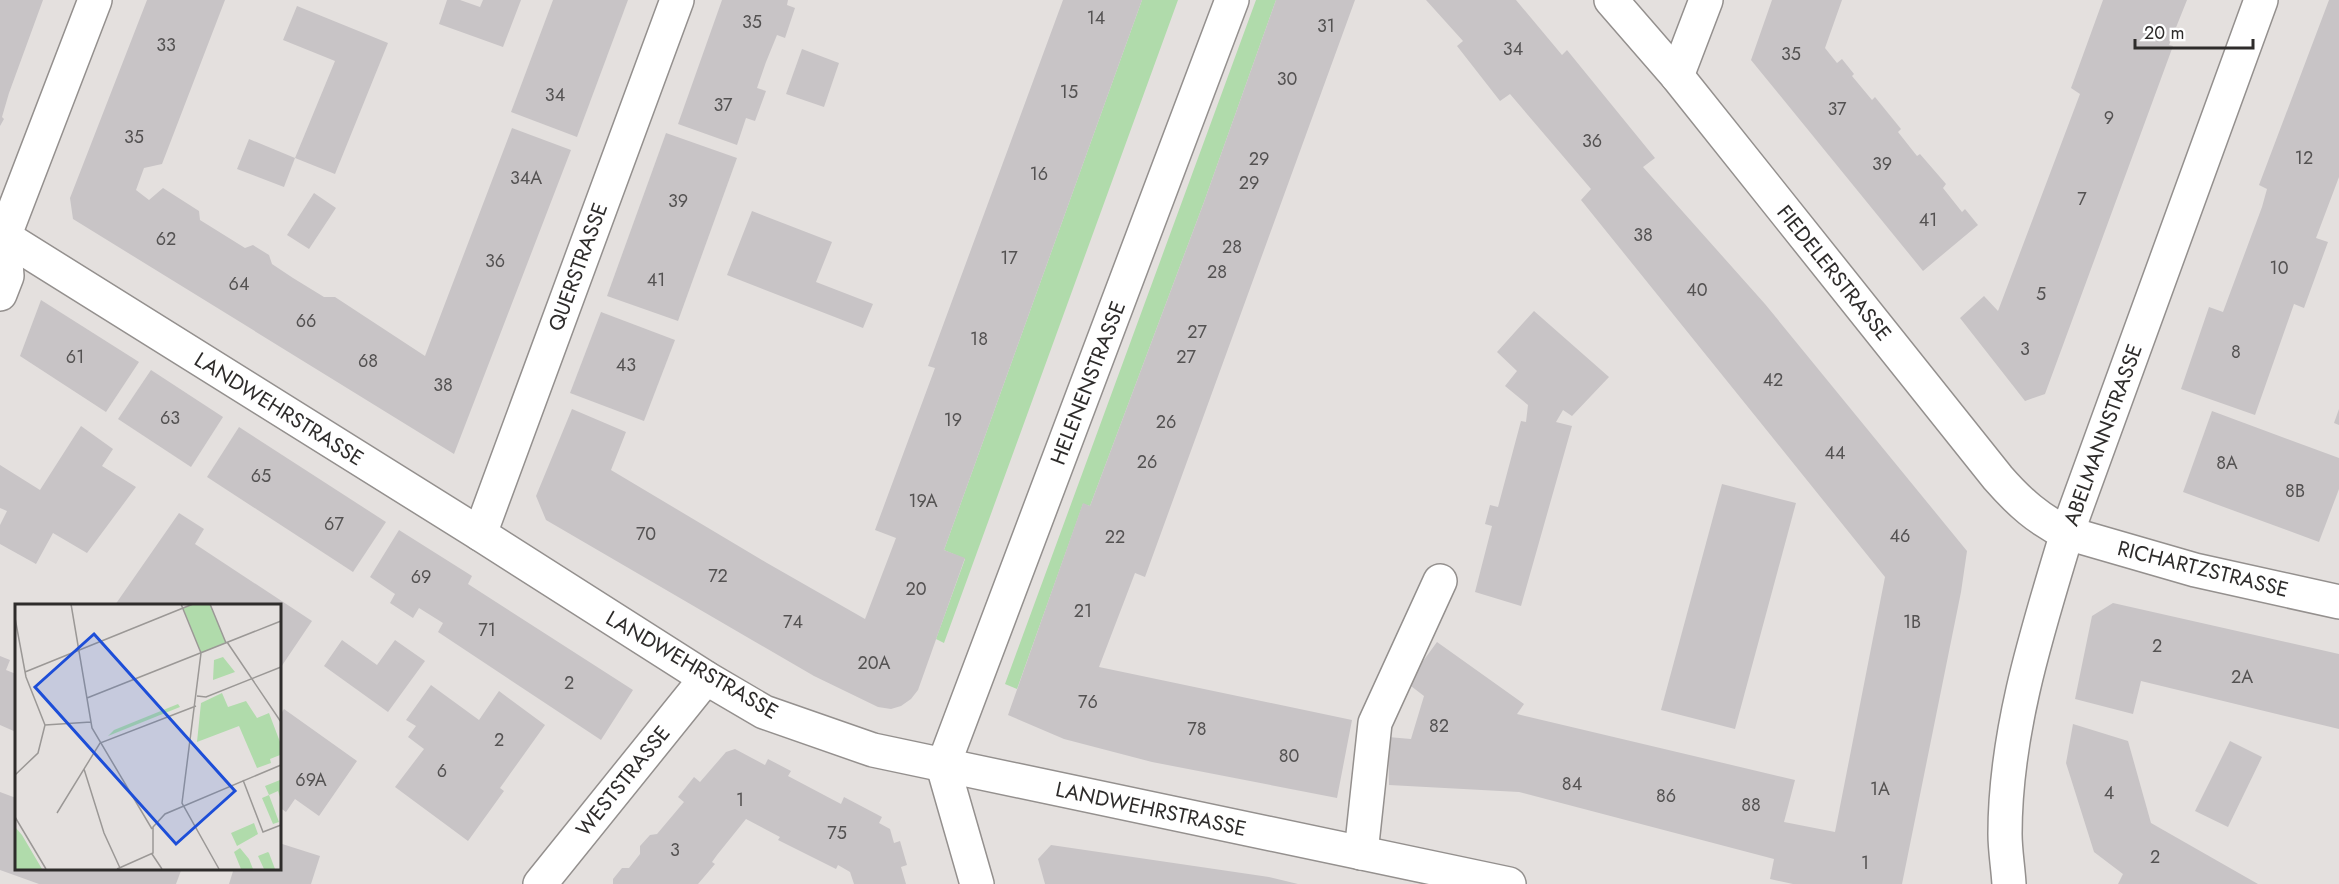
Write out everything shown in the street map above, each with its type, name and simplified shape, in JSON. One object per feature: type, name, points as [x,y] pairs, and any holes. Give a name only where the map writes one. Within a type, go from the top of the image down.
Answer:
[{"type":"street","points":[[0,294],[7,276],[2,235],[95,0]]},
{"type":"street","name":"QUERSTRASSE","points":[[480,534],[677,0]]},
{"type":"street","name":"HELENENSTRASSE","points":[[943,766],[1232,0]]},
{"type":"street","name":"FIEDELERSTRASSE","points":[[1611,0],[1677,76],[1998,478],[2028,510],[2048,524],[2067,533]]},
{"type":"street","points":[[1677,76],[1706,0]]},
{"type":"street","name":"ABELMANNSTRASSE","points":[[2009,884],[2005,834],[2011,757],[2041,618],[2067,533],[2261,0]]},
{"type":"street","name":"LANDWEHRSTRASSE","points":[[2,235],[706,678],[764,712],[873,750],[1509,884]]},
{"type":"street","name":"RICHARTZSTRASSE","points":[[2067,533],[2195,570],[2339,602]]},
{"type":"street","points":[[1361,854],[1375,723],[1440,581]]},
{"type":"street","name":"WESTSTRASSE","points":[[540,884],[706,678]]},
{"type":"street","points":[[943,766],[977,884]]},
{"type":"green space","points":[[1142,0],[1178,0],[944,643],[936,639],[965,559],[944,550]]},
{"type":"green space","points":[[1256,0],[1276,0],[1204,202],[1090,506],[1083,504],[1017,689],[1005,684]]},
{"type":"building","points":[[0,0],[43,0],[9,93],[2,117],[4,119],[0,126]]},
{"type":"building","points":[[147,0],[225,0],[162,164],[144,168],[136,190],[149,200],[163,188],[199,211],[200,220],[245,248],[253,245],[269,255],[272,264],[293,278],[324,297],[335,297],[425,356],[512,128],[571,150],[454,454],[73,219],[70,198]]},
{"type":"building","points":[[447,0],[460,0],[480,7],[483,0],[521,0],[503,47],[439,24]]},
{"type":"building","points":[[553,0],[628,0],[577,137],[511,112]]},
{"type":"building","points":[[722,0],[788,0],[787,5],[795,8],[785,38],[777,35],[766,62],[757,88],[766,91],[755,121],[746,118],[737,145],[678,124]]},
{"type":"building","points":[[1063,0],[1142,0],[944,550],[965,558],[918,690],[911,699],[891,709],[878,707],[814,676],[546,520],[536,496],[572,409],[626,432],[611,470],[865,619],[896,538],[875,530],[935,368],[928,366]]},
{"type":"building","points":[[1276,0],[1355,0],[1145,577],[1135,573],[1099,667],[1352,720],[1337,798],[1152,762],[1064,739],[1008,715],[1083,503],[1090,506],[1204,202]]},
{"type":"building","points":[[1426,0],[1516,0],[1562,55],[1567,50],[1655,158],[1643,167],[1765,304],[1967,551],[1961,592],[1902,884],[1793,884],[1770,879],[1774,859],[1519,792],[1389,785],[1388,737],[1411,739],[1424,696],[1407,683],[1437,642],[1524,704],[1517,714],[1795,780],[1784,822],[1835,832],[1885,577],[1581,200],[1591,189],[1510,94],[1500,101],[1457,46],[1463,41]]},
{"type":"building","points":[[1772,0],[1842,0],[1825,48],[1837,63],[1842,59],[1854,74],[1852,76],[1872,100],[1875,97],[1901,129],[1898,132],[1917,156],[1920,154],[1946,184],[1943,188],[1962,212],[1965,209],[1978,225],[1923,271],[1751,60]]},
{"type":"building","points":[[2103,0],[2187,0],[2169,45],[2173,46],[2045,394],[2025,401],[1960,318],[1984,296],[1998,311],[2080,94],[2071,88]]},
{"type":"building","points":[[2329,0],[2339,0],[2339,177],[2316,238],[2328,242],[2304,308],[2294,304],[2255,415],[2181,389],[2209,307],[2223,312],[2262,207],[2267,189],[2259,185]]},
{"type":"building","points":[[297,6],[388,43],[335,174],[295,158],[335,61],[283,40]]},
{"type":"building","points":[[802,49],[839,63],[824,107],[786,94]]},
{"type":"building","points":[[666,133],[737,158],[678,321],[607,296]]},
{"type":"building","points":[[249,139],[295,158],[284,187],[237,169]]},
{"type":"building","points":[[314,193],[336,208],[309,249],[287,235]]},
{"type":"building","points":[[752,211],[832,242],[816,282],[873,304],[863,328],[727,275]]},
{"type":"building","points":[[41,300],[139,362],[106,412],[20,356]]},
{"type":"building","points":[[1534,311],[1609,377],[1572,416],[1563,410],[1556,422],[1572,426],[1521,606],[1475,592],[1492,526],[1485,524],[1490,505],[1498,507],[1521,421],[1526,422],[1528,405],[1505,386],[1517,371],[1497,352]]},
{"type":"building","points":[[601,312],[675,340],[644,421],[570,393]]},
{"type":"building","points":[[151,370],[223,417],[191,467],[118,419]]},
{"type":"building","points":[[2339,409],[2339,425],[2334,423]]},
{"type":"building","points":[[2212,411],[2339,458],[2339,489],[2319,542],[2183,492]]},
{"type":"building","points":[[81,426],[113,449],[102,466],[136,487],[87,553],[53,533],[36,564],[0,544],[0,525],[7,511],[0,508],[0,465],[40,490]]},
{"type":"building","points":[[239,427],[386,522],[353,572],[207,477]]},
{"type":"building","points":[[1722,484],[1796,503],[1735,729],[1661,710]]},
{"type":"building","points":[[179,513],[204,529],[195,544],[312,621],[280,669],[280,604],[116,604]]},
{"type":"building","points":[[399,530],[472,576],[468,584],[633,690],[601,740],[438,632],[443,623],[419,608],[413,618],[390,603],[395,594],[370,577]]},
{"type":"building","points":[[2113,603],[2339,654],[2339,729],[2141,681],[2133,714],[2075,699],[2092,616]]},
{"type":"building","points":[[342,640],[377,665],[395,640],[425,661],[388,712],[324,666]]},
{"type":"building","points":[[0,656],[10,660],[6,670],[15,674],[15,732],[0,725]]},
{"type":"building","points":[[431,685],[479,720],[499,691],[545,725],[500,788],[504,791],[468,841],[395,787],[424,749],[408,737],[416,726],[406,720]]},
{"type":"building","points":[[284,709],[357,761],[319,816],[295,799],[286,812],[280,808],[280,715]]},
{"type":"building","points":[[2073,724],[2128,741],[2151,823],[2258,884],[2118,884],[2123,874],[2094,852],[2066,763]]},
{"type":"building","points":[[2230,741],[2262,757],[2228,827],[2195,811]]},
{"type":"building","points":[[735,749],[765,765],[768,759],[791,771],[788,776],[841,804],[844,797],[882,817],[879,823],[890,829],[894,843],[900,841],[907,865],[901,867],[906,884],[854,884],[850,872],[838,865],[836,869],[778,840],[780,837],[746,819],[717,855],[712,862],[715,864],[698,884],[613,884],[613,879],[622,868],[629,868],[640,854],[640,846],[650,835],[657,834],[684,802],[678,797],[694,777],[700,782],[726,752]]},
{"type":"building","points":[[0,792],[15,798],[15,869],[182,869],[176,884],[39,884],[0,870]]},
{"type":"building","points":[[280,843],[320,856],[311,884],[229,884],[234,869],[280,869]]},
{"type":"building","points":[[1051,845],[1269,877],[1298,884],[1045,884],[1038,859]]}]
